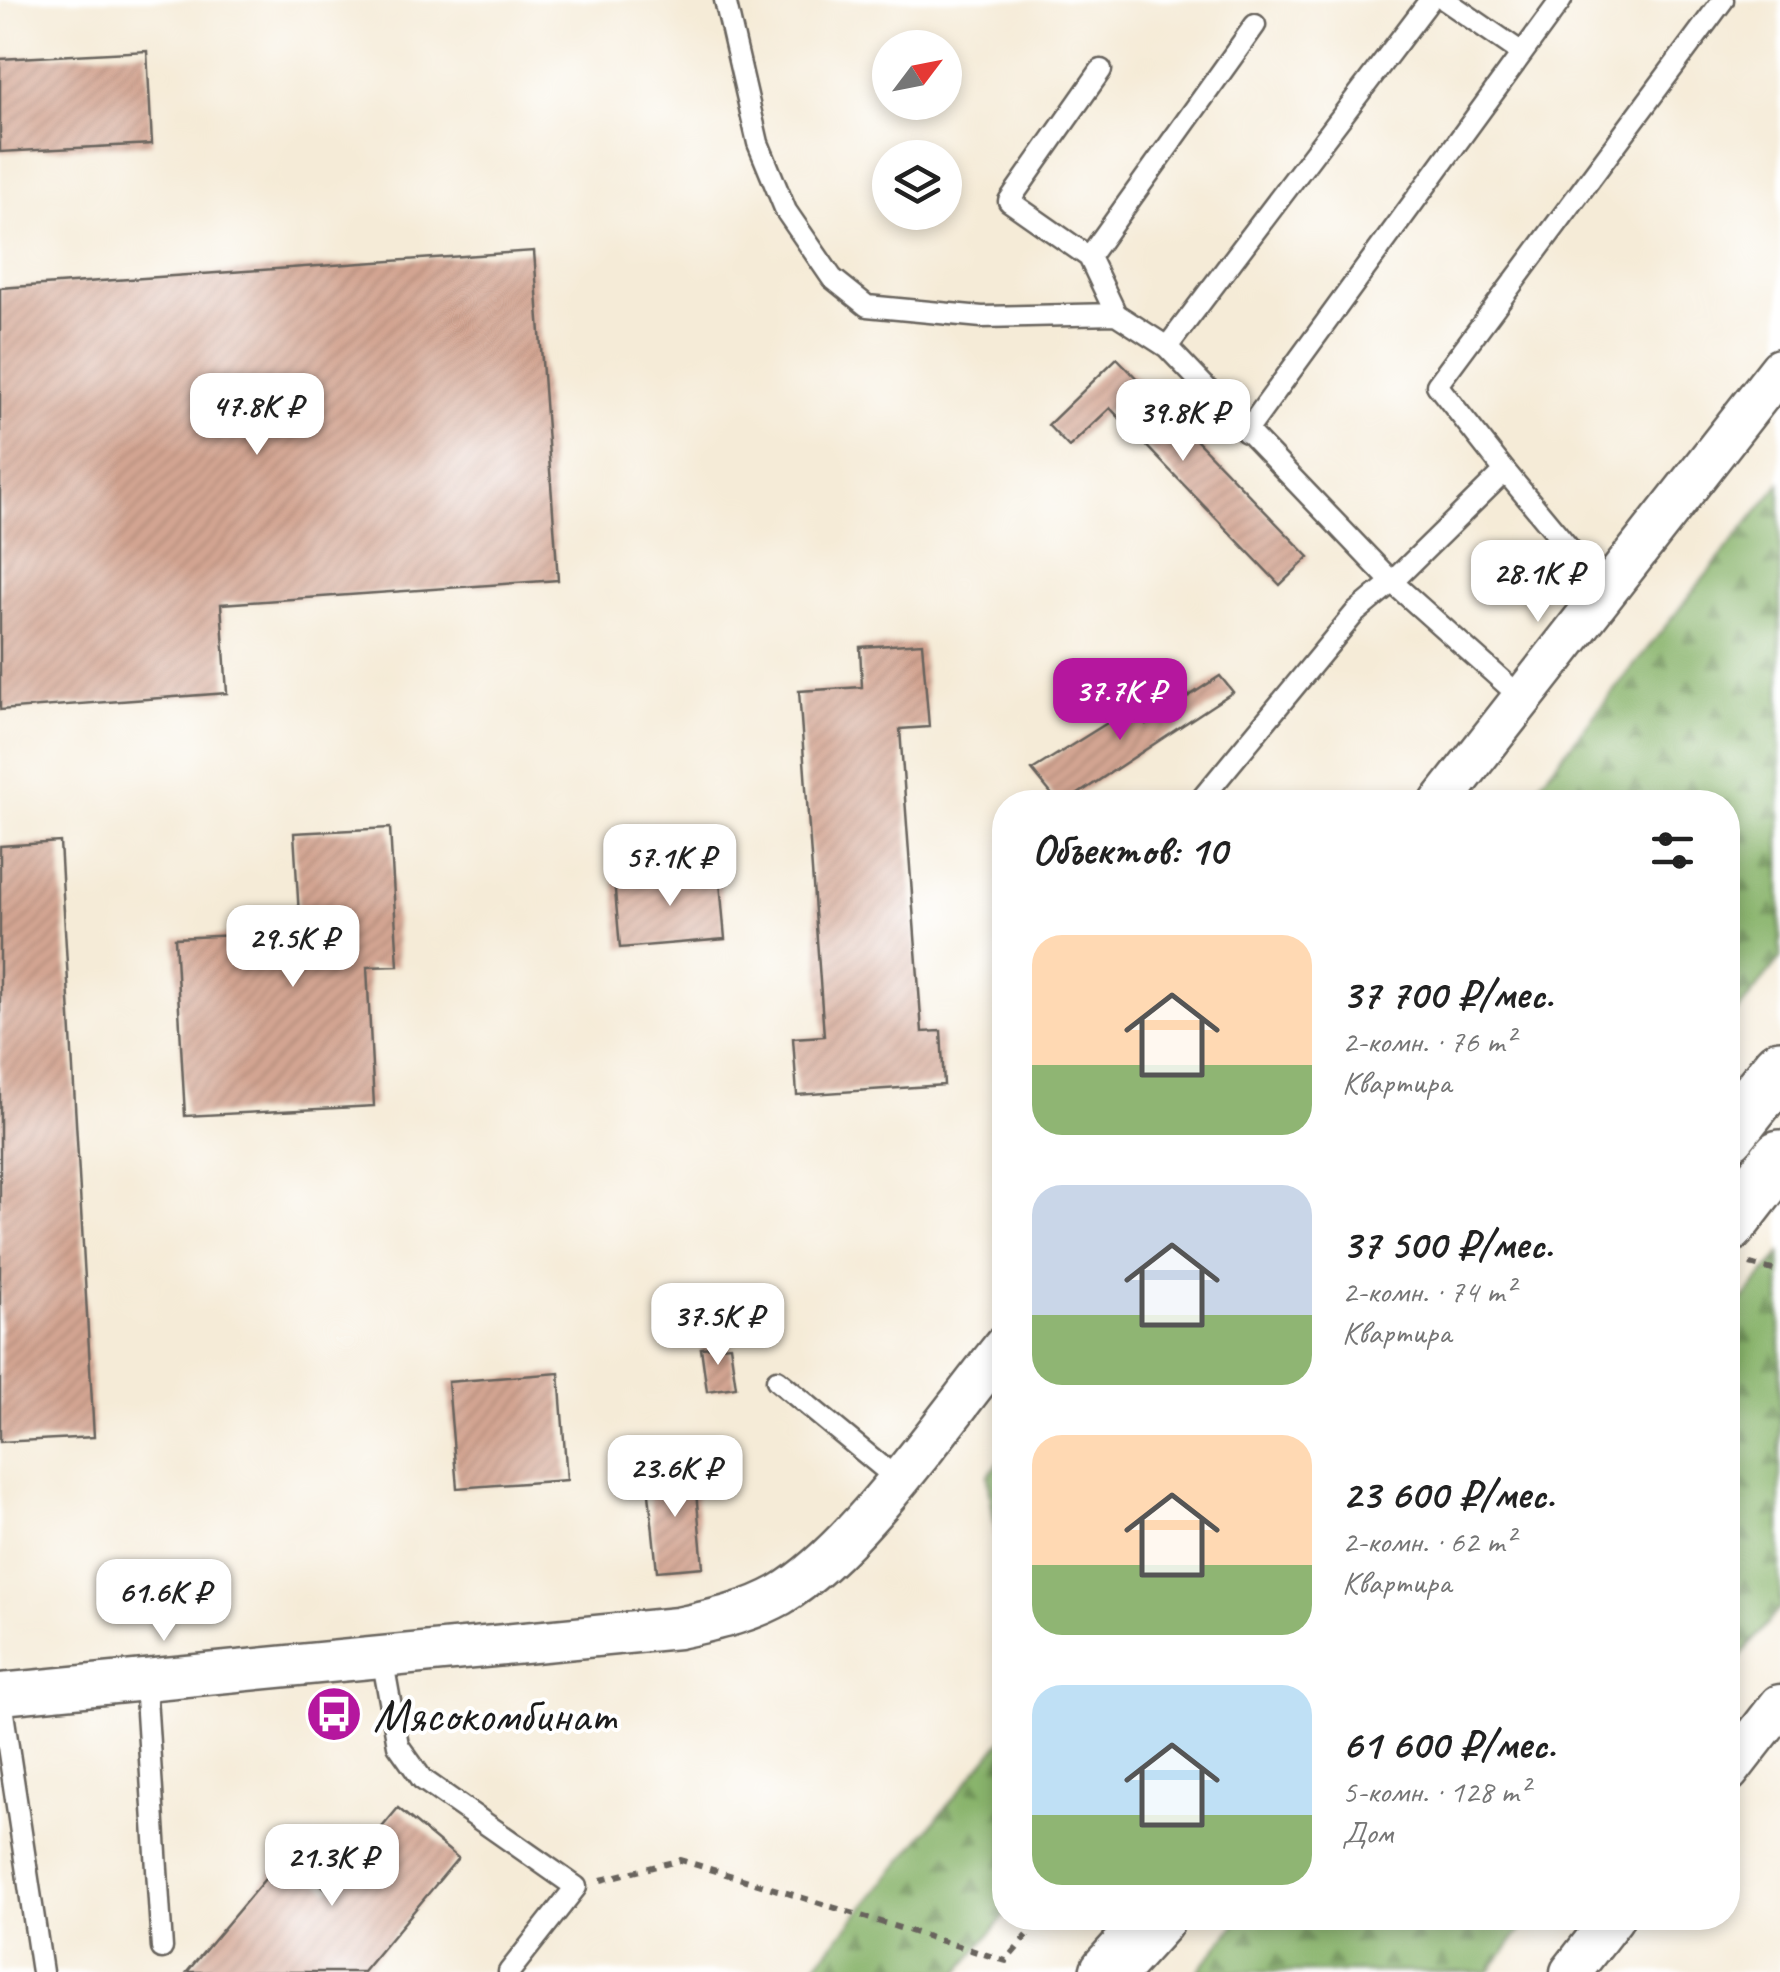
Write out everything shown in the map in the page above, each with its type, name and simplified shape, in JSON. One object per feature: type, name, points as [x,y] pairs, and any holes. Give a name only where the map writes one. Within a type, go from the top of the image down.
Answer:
[{"type":"main road","points":[[1740,1118],[1780,1068]]},
{"type":"main road","points":[[1740,1240],[1780,1158]]},
{"type":"main road","points":[[1077,1972],[1107,1930]]},
{"type":"main road","points":[[1108,1972],[1146,1930]]},
{"type":"street","points":[[1451,790],[1780,369]]},
{"type":"street","points":[[1,1694],[678,1628],[734,1615],[778,1596],[815,1570],[897,1479],[992,1361]]},
{"type":"street","points":[[1740,1756],[1780,1704]]},
{"type":"street","points":[[1571,1972],[1604,1930]]},
{"type":"lane","points":[[725,0],[758,142],[786,211],[832,278],[867,306],[982,317],[1116,314]]},
{"type":"lane","points":[[1167,347],[1430,0]]},
{"type":"lane","points":[[1445,0],[1522,53]]},
{"type":"lane","points":[[1246,432],[1561,0]]},
{"type":"lane","points":[[1607,594],[1437,385],[1723,0]]},
{"type":"lane","points":[[1090,257],[1254,24]]},
{"type":"lane","points":[[1101,70],[1009,201],[1090,257],[1116,314],[1167,347],[1392,582],[1524,700]]},
{"type":"lane","points":[[1210,790],[1356,613],[1505,470]]},
{"type":"lane","points":[[777,1380],[897,1479]]},
{"type":"lane","points":[[382,1657],[398,1745],[422,1779],[576,1887],[510,1972]]},
{"type":"lane","points":[[145,1681],[162,1948]]},
{"type":"lane","points":[[1,1694],[42,1972]]},
{"type":"path","points":[[1740,1245],[1780,1272]]},
{"type":"path","points":[[576,1887],[681,1860],[1006,1960],[1032,1930]]},
{"type":"green space","points":[[1780,483],[1780,959],[1740,1009],[1740,790],[1535,790]]},
{"type":"green space","points":[[1780,1254],[1780,1608],[1740,1656],[1740,1303]]},
{"type":"green space","points":[[992,1470],[992,1505],[988,1475]]},
{"type":"green space","points":[[992,1752],[993,1930],[959,1972],[810,1972]]},
{"type":"green space","points":[[1231,1930],[1521,1930],[1489,1972],[1197,1972]]},
{"type":"building","points":[[147,51],[152,144],[0,152],[0,59]]},
{"type":"building","points":[[534,251],[558,580],[221,604],[227,693],[0,710],[0,288]]},
{"type":"building","points":[[1117,358],[1309,557],[1280,585],[1110,408],[1069,447],[1048,425]]},
{"type":"building","points":[[922,643],[929,727],[900,729],[922,1032],[941,1031],[944,1085],[797,1095],[793,1038],[824,1036],[799,691],[862,687],[860,647]]},
{"type":"building","points":[[1220,676],[1233,692],[1084,790],[1048,790],[1032,770],[1136,705],[1146,724]]},
{"type":"building","points":[[390,828],[398,966],[367,967],[374,1106],[185,1116],[175,938],[300,932],[294,833]]},
{"type":"building","points":[[60,842],[94,1437],[0,1442],[0,846]]},
{"type":"building","points":[[719,870],[725,939],[620,948],[614,879]]},
{"type":"building","points":[[730,1345],[736,1387],[707,1391],[701,1348]]},
{"type":"building","points":[[559,1373],[567,1480],[457,1488],[448,1382]]},
{"type":"building","points":[[694,1470],[703,1567],[657,1571],[647,1474]]},
{"type":"building","points":[[398,1808],[458,1858],[363,1972],[187,1972],[285,1855],[329,1891]]},
{"type":"place","name":"Мясокомбинат","points":[[334,1714]]}]
